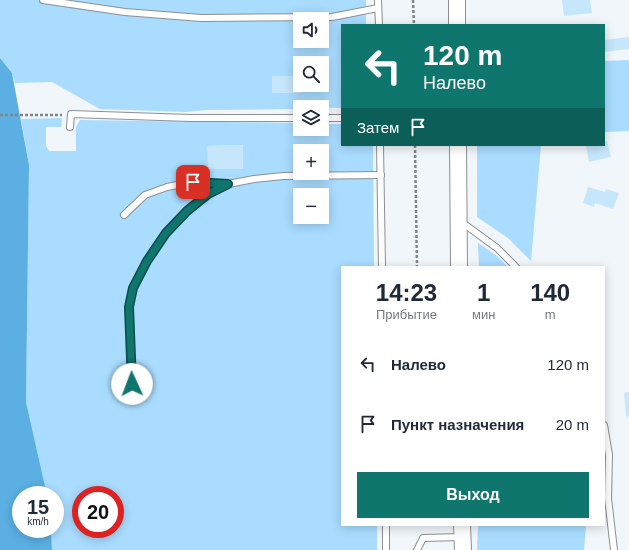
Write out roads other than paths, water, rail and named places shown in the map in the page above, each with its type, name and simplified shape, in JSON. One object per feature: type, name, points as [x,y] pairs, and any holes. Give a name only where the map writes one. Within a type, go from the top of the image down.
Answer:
[{"type":"street","points":[[457,0],[458,24]]},
{"type":"street","points":[[458,146],[459,266]]},
{"type":"lane","points":[[43,0],[125,12],[201,18],[332,17],[378,8]]},
{"type":"lane","points":[[378,0],[378,24]]},
{"type":"lane","points":[[70,127],[71,114],[190,118],[293,118]]},
{"type":"lane","points":[[329,118],[341,118]]},
{"type":"lane","points":[[380,146],[382,266]]},
{"type":"lane","points":[[124,215],[145,195],[168,186],[193,182],[228,184],[282,176],[381,175]]},
{"type":"lane","points":[[132,384],[129,307],[133,288],[147,261],[166,233],[187,211],[208,194],[228,184]]},
{"type":"lane","points":[[459,220],[497,248],[515,266]]},
{"type":"lane","points":[[605,432],[609,455],[608,498],[614,550]]},
{"type":"lane","points":[[386,526],[386,550]]},
{"type":"lane","points":[[417,550],[422,538],[462,538]]}]
